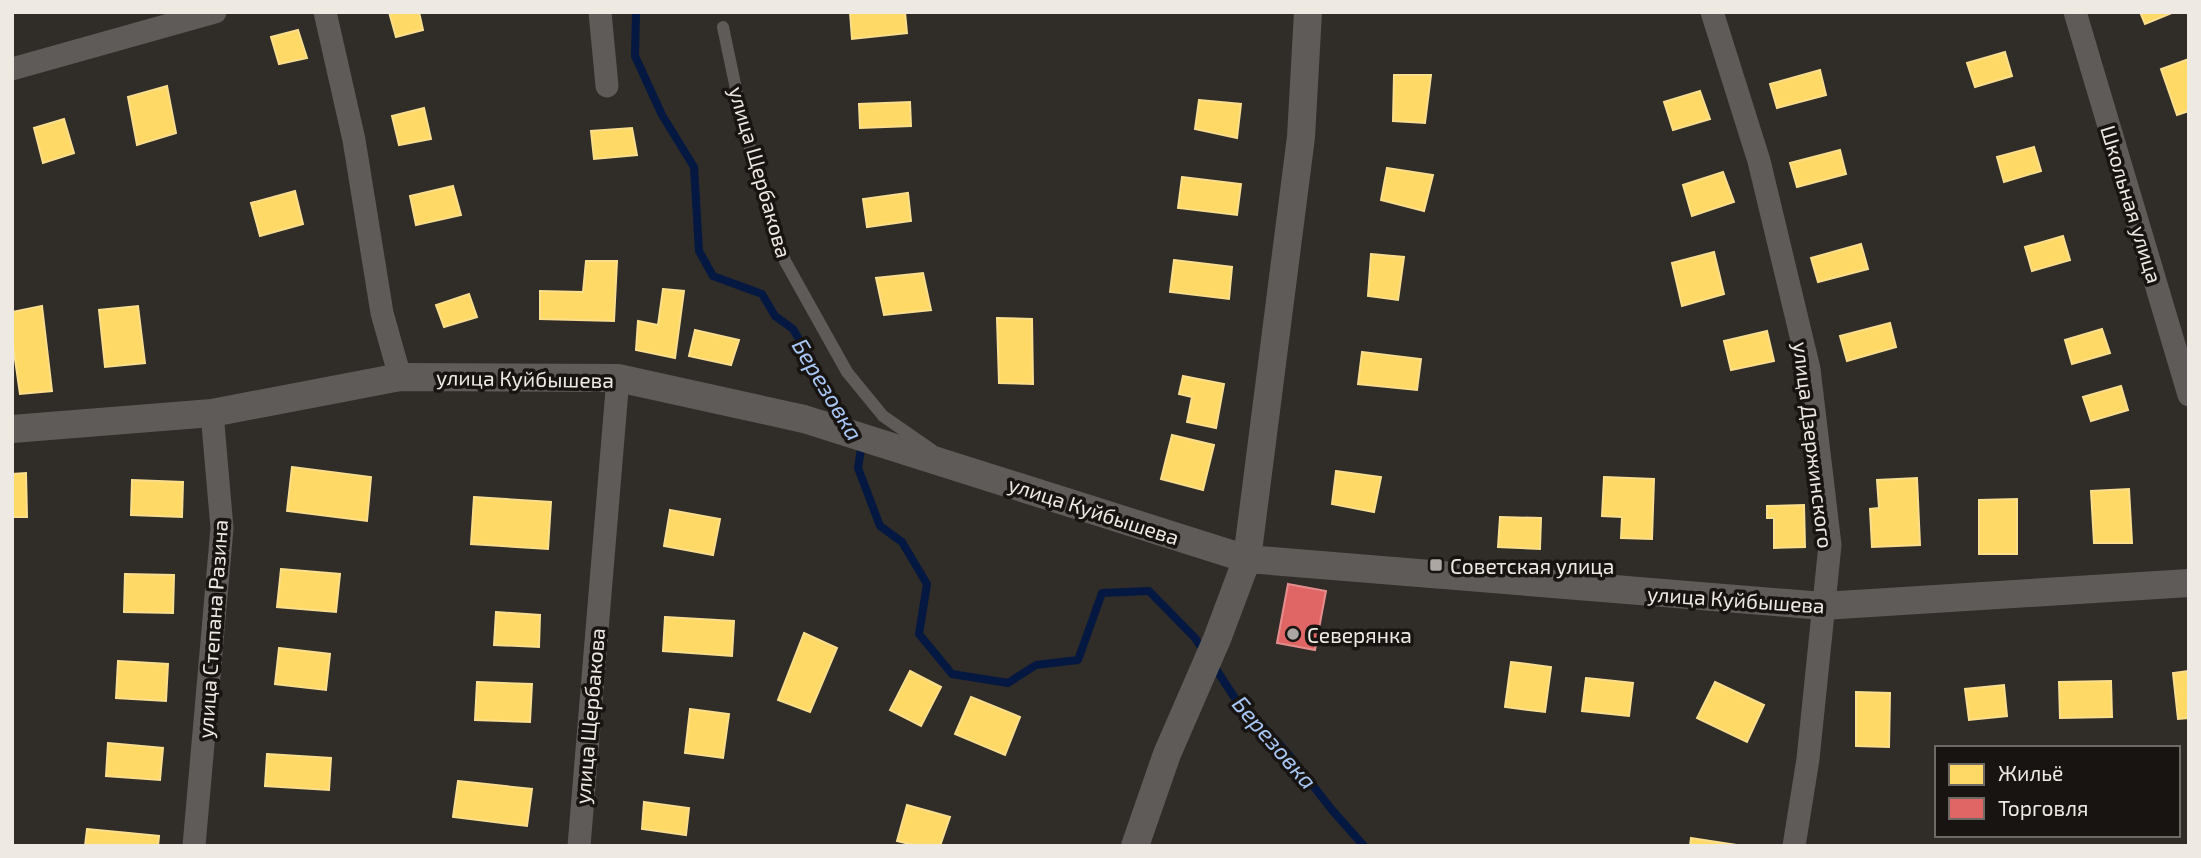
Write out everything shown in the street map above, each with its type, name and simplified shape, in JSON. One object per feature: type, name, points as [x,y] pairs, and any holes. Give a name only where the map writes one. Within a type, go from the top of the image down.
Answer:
[{"type":"street","points":[[12,69],[215,12]]},
{"type":"street","points":[[325,12],[354,140],[382,313],[400,377]]},
{"type":"street","points":[[600,12],[607,86]]},
{"type":"street","points":[[1135,846],[1167,754],[1217,639],[1247,559],[1301,137],[1308,12]]},
{"type":"street","name":"улица Дзержинского","points":[[1712,12],[1759,161],[1809,369],[1830,545],[1808,759],[1794,846]]},
{"type":"street","name":"Школьная улица","points":[[2074,12],[2189,395]]},
{"type":"street","name":"улица Куйбышева","points":[[12,429],[212,413],[400,377],[618,378],[804,419],[1247,559],[1823,606],[2189,583]]},
{"type":"street","name":"улица Щербакова","points":[[579,846],[618,378]]},
{"type":"street","name":"улица Степана Разина","points":[[194,846],[222,528],[212,413]]},
{"type":"lane","name":"улица Щербакова","points":[[723,27],[745,132],[785,261],[854,381],[883,416],[952,464]]},
{"type":"building: Жильё","points":[[389,12],[419,12],[423,30],[396,37]]},
{"type":"building: Жильё","points":[[850,12],[905,12],[907,33],[852,39]]},
{"type":"building: Жильё","points":[[2140,12],[2174,12],[2145,24]]},
{"type":"building: Жильё","points":[[298,30],[307,58],[279,64],[271,37]]},
{"type":"building: Жильё","points":[[2005,52],[2012,76],[1975,87],[1967,63]]},
{"type":"building: Жильё","points":[[2189,59],[2189,111],[2177,115],[2161,69]]},
{"type":"building: Жильё","points":[[1820,70],[1826,95],[1777,108],[1770,84]]},
{"type":"building: Жильё","points":[[1394,75],[1431,75],[1425,123],[1393,121]]},
{"type":"building: Жильё","points":[[167,86],[176,133],[137,145],[128,97]]},
{"type":"building: Жильё","points":[[1700,91],[1710,119],[1673,130],[1664,102]]},
{"type":"building: Жильё","points":[[1199,100],[1241,104],[1237,138],[1195,129]]},
{"type":"building: Жильё","points":[[910,102],[911,126],[860,128],[859,104]]},
{"type":"building: Жильё","points":[[424,108],[431,139],[399,145],[392,116]]},
{"type":"building: Жильё","points":[[64,119],[74,153],[43,163],[34,128]]},
{"type":"building: Жильё","points":[[632,128],[637,155],[594,159],[591,131]]},
{"type":"building: Жильё","points":[[2034,147],[2041,171],[2004,182],[1997,157]]},
{"type":"building: Жильё","points":[[1840,150],[1846,174],[1797,187],[1790,163]]},
{"type":"building: Жильё","points":[[1387,168],[1433,175],[1424,211],[1381,200]]},
{"type":"building: Жильё","points":[[1723,172],[1734,202],[1692,216],[1683,185]]},
{"type":"building: Жильё","points":[[1182,177],[1241,184],[1237,215],[1178,208]]},
{"type":"building: Жильё","points":[[453,186],[461,215],[416,225],[410,196]]},
{"type":"building: Жильё","points":[[295,191],[303,224],[260,236],[251,203]]},
{"type":"building: Жильё","points":[[908,193],[911,221],[867,227],[863,199]]},
{"type":"building: Жильё","points":[[2063,236],[2070,260],[2032,271],[2025,247]]},
{"type":"building: Жильё","points":[[1861,244],[1868,269],[1818,282],[1811,258]]},
{"type":"building: Жильё","points":[[1714,252],[1724,294],[1682,306],[1672,263]]},
{"type":"building: Жильё","points":[[1371,254],[1404,257],[1398,300],[1368,296]]},
{"type":"building: Жильё","points":[[1174,260],[1232,267],[1229,299],[1170,292]]},
{"type":"building: Жильё","points":[[586,261],[617,261],[614,321],[540,319],[540,291],[583,292]]},
{"type":"building: Жильё","points":[[923,273],[931,310],[884,315],[876,278]]},
{"type":"building: Жильё","points":[[663,289],[684,291],[675,358],[636,350],[638,321],[658,325]]},
{"type":"building: Жильё","points":[[469,294],[477,317],[444,327],[436,305]]},
{"type":"building: Жильё","points":[[42,306],[52,391],[20,394],[12,339],[12,312]]},
{"type":"building: Жильё","points":[[138,306],[145,363],[105,367],[99,310]]},
{"type":"building: Жильё","points":[[997,318],[1032,319],[1033,384],[999,383]]},
{"type":"building: Жильё","points":[[1890,323],[1896,347],[1847,361],[1840,336]]},
{"type":"building: Жильё","points":[[2102,329],[2110,353],[2072,364],[2065,340]]},
{"type":"building: Жильё","points":[[695,330],[739,340],[731,365],[689,356]]},
{"type":"building: Жильё","points":[[1767,331],[1774,361],[1731,370],[1724,341]]},
{"type":"building: Жильё","points":[[1362,352],[1421,359],[1417,390],[1358,384]]},
{"type":"building: Жильё","points":[[1183,376],[1224,384],[1216,428],[1187,422],[1192,397],[1179,394]]},
{"type":"building: Жильё","points":[[2121,386],[2128,410],[2091,421],[2083,397]]},
{"type":"building: Жильё","points":[[1172,435],[1214,445],[1203,490],[1161,479]]},
{"type":"building: Жильё","points":[[292,467],[371,477],[367,521],[287,511]]},
{"type":"building: Жильё","points":[[1336,471],[1381,477],[1374,512],[1332,504]]},
{"type":"building: Жильё","points":[[26,473],[27,517],[12,517],[12,474]]},
{"type":"building: Жильё","points":[[1604,477],[1654,479],[1652,539],[1621,538],[1622,517],[1602,516]]},
{"type":"building: Жильё","points":[[1917,478],[1920,545],[1872,547],[1870,509],[1879,508],[1877,480]]},
{"type":"building: Жильё","points":[[132,480],[183,482],[182,517],[131,515]]},
{"type":"building: Жильё","points":[[2129,489],[2132,543],[2094,543],[2091,491]]},
{"type":"building: Жильё","points":[[474,497],[551,502],[548,549],[471,544]]},
{"type":"building: Жильё","points":[[2017,499],[2017,554],[1979,554],[1979,500]]},
{"type":"building: Жильё","points":[[1804,505],[1805,547],[1774,548],[1774,518],[1767,518],[1767,506]]},
{"type":"building: Жильё","points":[[670,510],[720,519],[713,555],[664,546]]},
{"type":"building: Жильё","points":[[1500,517],[1541,518],[1540,549],[1498,547]]},
{"type":"building: Жильё","points":[[281,569],[340,574],[336,612],[277,607]]},
{"type":"building: Жильё","points":[[125,574],[174,575],[173,613],[124,612]]},
{"type":"building: Жильё","points":[[496,612],[540,615],[539,647],[494,645]]},
{"type":"building: Жильё","points":[[665,617],[734,621],[732,656],[663,651]]},
{"type":"building: Жильё","points":[[804,633],[837,648],[810,712],[778,700]]},
{"type":"building: Жильё","points":[[279,648],[330,654],[326,690],[275,684]]},
{"type":"building: Жильё","points":[[118,661],[168,664],[166,701],[116,698]]},
{"type":"building: Жильё","points":[[1511,662],[1551,667],[1545,712],[1505,707]]},
{"type":"building: Жильё","points":[[910,671],[941,687],[921,726],[890,710]]},
{"type":"building: Жильё","points":[[2189,671],[2189,718],[2178,719],[2173,673]]},
{"type":"building: Жильё","points":[[1586,678],[1633,683],[1629,716],[1582,711]]},
{"type":"building: Жильё","points":[[2111,681],[2112,717],[2060,718],[2059,682]]},
{"type":"building: Жильё","points":[[477,682],[532,684],[530,722],[475,720]]},
{"type":"building: Жильё","points":[[1715,682],[1764,705],[1747,742],[1697,718]]},
{"type":"building: Жильё","points":[[2004,685],[2007,716],[1969,720],[1965,689]]},
{"type":"building: Жильё","points":[[1856,692],[1890,693],[1889,747],[1856,746]]},
{"type":"building: Жильё","points":[[971,697],[1020,717],[1005,755],[955,734]]},
{"type":"building: Жильё","points":[[690,709],[729,714],[723,758],[685,753]]},
{"type":"building: Жильё","points":[[108,743],[163,748],[160,780],[106,776]]},
{"type":"building: Жильё","points":[[267,754],[331,758],[329,790],[265,786]]},
{"type":"building: Жильё","points":[[458,781],[532,789],[527,826],[453,817]]},
{"type":"building: Жильё","points":[[644,802],[689,808],[686,835],[642,829]]},
{"type":"building: Жильё","points":[[907,805],[950,817],[940,846],[918,846],[897,841]]},
{"type":"building: Жильё","points":[[87,829],[159,836],[158,846],[85,846]]},
{"type":"building: Жильё","points":[[1691,838],[1743,846],[1690,846]]},
{"type":"building: Торговля","points":[[1288,584],[1326,591],[1315,650],[1277,643]]},
{"type":"waterway","name":"Березовка","points":[[636,12],[635,56],[662,115],[694,167],[699,251],[713,276],[762,294],[775,316],[793,329],[848,424]]},
{"type":"waterway","name":"Березовка","points":[[862,443],[858,468],[880,526],[902,542],[927,584],[919,634],[952,674],[1008,683],[1036,665],[1078,660],[1102,593],[1149,591],[1195,638],[1205,653]]},
{"type":"waterway","name":"Березовка","points":[[1212,663],[1242,709],[1257,720],[1290,756],[1364,846]]},
{"type":"place","name":"Советская улица","points":[[1436,565]]},
{"type":"place","name":"Северянка","points":[[1293,634]]}]
